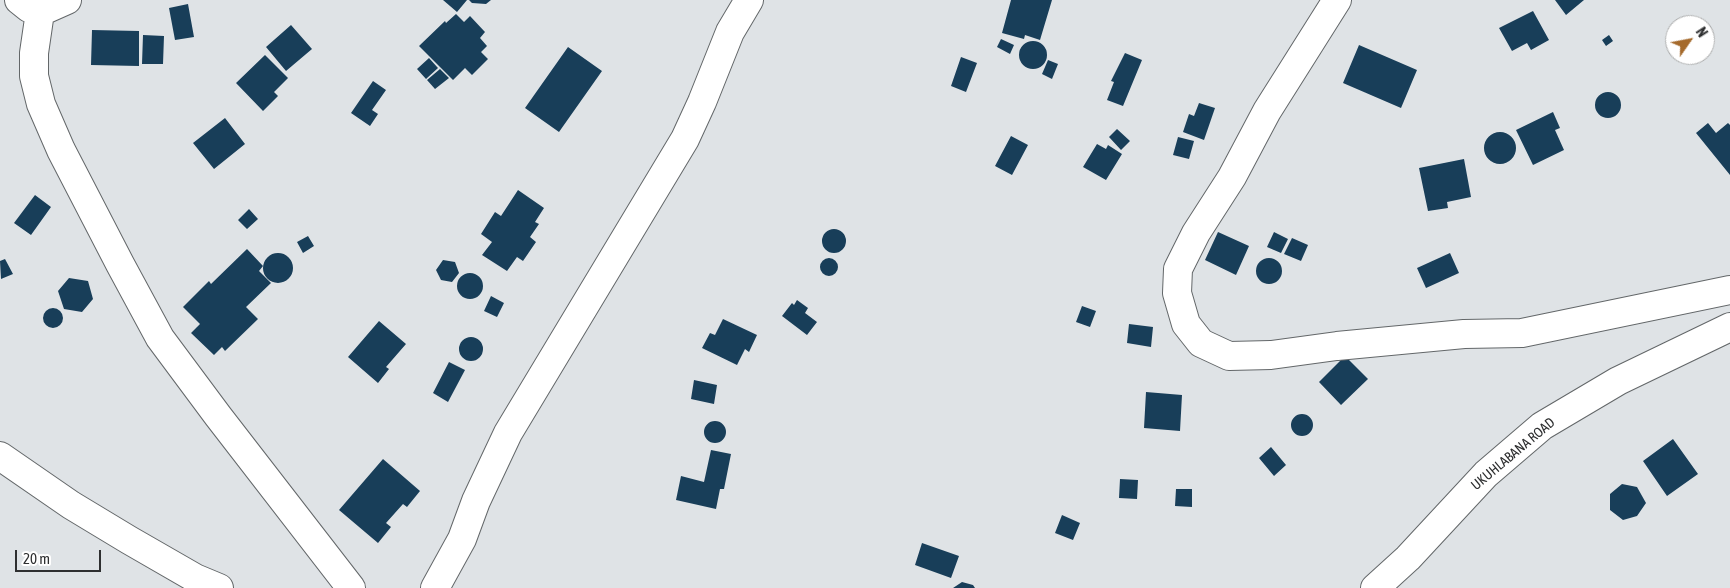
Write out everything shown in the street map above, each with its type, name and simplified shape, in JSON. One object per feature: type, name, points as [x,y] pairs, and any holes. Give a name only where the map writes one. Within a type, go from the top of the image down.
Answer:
[{"type":"street","points":[[67,0],[29,6],[34,76],[41,104],[61,150],[160,338],[351,588]]},
{"type":"street","points":[[435,588],[462,539],[476,501],[508,433],[685,139],[730,32],[749,0]]},
{"type":"street","points":[[1337,0],[1268,111],[1232,177],[1196,233],[1178,269],[1177,293],[1186,324],[1200,343],[1229,356],[1271,356],[1337,346],[1464,334],[1522,333],[1730,290]]},
{"type":"street","name":"UKUHLABANA ROAD","points":[[1376,588],[1408,558],[1486,474],[1542,426],[1618,381],[1730,327]]},
{"type":"street","points":[[0,456],[71,505],[129,540],[195,578],[219,588]]},
{"type":"building","points":[[443,0],[467,0],[457,12]]},
{"type":"building","points":[[469,0],[491,0],[486,4],[472,3]]},
{"type":"building","points":[[1011,0],[1052,0],[1040,40],[1025,35],[1024,39],[1002,33]]},
{"type":"building","points":[[1555,0],[1584,0],[1566,15]]},
{"type":"building","points":[[188,4],[194,37],[175,40],[169,8]]},
{"type":"building","points":[[1533,11],[1549,40],[1531,50],[1527,43],[1512,51],[1499,28]]},
{"type":"building","points":[[456,14],[464,22],[470,16],[485,32],[480,38],[487,46],[481,52],[488,59],[472,75],[465,68],[453,80],[419,46],[445,21],[446,23]]},
{"type":"building","points":[[291,25],[312,49],[286,71],[266,47]]},
{"type":"building","points":[[92,30],[139,31],[139,66],[91,65]]},
{"type":"building","points":[[143,35],[164,36],[163,64],[142,64]]},
{"type":"building","points":[[1609,35],[1613,41],[1606,46],[1602,40]]},
{"type":"building","points":[[1001,39],[1014,45],[1010,54],[997,47]]},
{"type":"building","points":[[1033,41],[1043,45],[1047,55],[1043,65],[1033,69],[1023,65],[1019,55],[1023,45]]},
{"type":"building","points":[[1359,45],[1417,70],[1401,108],[1343,83]]},
{"type":"building","points":[[568,47],[602,71],[559,132],[525,108]]},
{"type":"building","points":[[1125,53],[1142,60],[1123,106],[1107,100],[1114,82],[1111,81]]},
{"type":"building","points":[[265,55],[288,78],[274,92],[278,96],[263,111],[236,83]]},
{"type":"building","points":[[961,57],[977,63],[966,92],[951,86]]},
{"type":"building","points":[[429,58],[438,68],[426,79],[417,69]]},
{"type":"building","points":[[1048,60],[1058,64],[1052,79],[1042,74]]},
{"type":"building","points":[[440,69],[449,78],[435,89],[427,80]]},
{"type":"building","points":[[373,81],[386,90],[372,110],[378,114],[370,126],[351,113]]},
{"type":"building","points":[[1608,92],[1617,96],[1621,105],[1617,114],[1608,118],[1599,114],[1595,105],[1599,96]]},
{"type":"building","points":[[1199,103],[1215,108],[1204,140],[1183,132],[1189,114],[1194,116]]},
{"type":"building","points":[[1553,112],[1560,128],[1555,130],[1564,150],[1533,165],[1516,130]]},
{"type":"building","points":[[225,118],[245,144],[214,169],[193,143]]},
{"type":"building","points":[[1708,123],[1716,133],[1728,123],[1730,125],[1730,175],[1696,133]]},
{"type":"building","points":[[1117,129],[1130,141],[1121,150],[1109,137]]},
{"type":"building","points":[[1500,132],[1506,133],[1511,137],[1515,142],[1515,154],[1511,159],[1506,163],[1500,164],[1494,163],[1489,159],[1485,154],[1484,148],[1485,142],[1489,137],[1494,133]]},
{"type":"building","points":[[1011,136],[1028,145],[1012,175],[995,166]]},
{"type":"building","points":[[1178,137],[1194,141],[1189,159],[1173,155]]},
{"type":"building","points":[[1097,144],[1106,149],[1108,145],[1122,154],[1106,180],[1083,167]]},
{"type":"building","points":[[1464,159],[1471,197],[1447,202],[1448,208],[1428,211],[1419,168]]},
{"type":"building","points":[[518,190],[544,208],[535,222],[539,224],[530,237],[536,242],[523,261],[517,257],[507,271],[482,255],[492,242],[481,234],[495,212],[501,216]]},
{"type":"building","points":[[35,195],[51,207],[31,235],[14,223]]},
{"type":"building","points":[[249,209],[258,219],[247,229],[238,220]]},
{"type":"building","points":[[834,229],[843,232],[846,241],[843,250],[834,253],[825,250],[822,241],[825,232]]},
{"type":"building","points":[[1218,232],[1249,246],[1236,275],[1205,260]]},
{"type":"building","points":[[1274,232],[1288,239],[1281,253],[1267,247]]},
{"type":"building","points":[[308,236],[314,246],[303,253],[297,242]]},
{"type":"building","points":[[1292,238],[1308,245],[1301,261],[1284,254]]},
{"type":"building","points":[[247,249],[263,266],[259,271],[271,283],[246,307],[258,319],[225,351],[222,347],[214,355],[191,333],[200,324],[183,307],[209,281],[211,284]]},
{"type":"building","points":[[278,253],[289,257],[293,268],[289,279],[278,283],[267,279],[263,268],[267,257]]},
{"type":"building","points":[[1450,253],[1459,273],[1426,288],[1417,268]]},
{"type":"building","points":[[829,258],[835,261],[838,267],[835,273],[829,276],[823,273],[820,267],[823,261]]},
{"type":"building","points":[[1269,258],[1278,262],[1282,271],[1278,280],[1269,284],[1260,280],[1256,271],[1260,262]]},
{"type":"building","points":[[5,259],[13,274],[1,279],[0,261]]},
{"type":"building","points":[[443,260],[455,262],[459,273],[452,282],[441,280],[436,270]]},
{"type":"building","points":[[470,273],[479,277],[483,286],[479,295],[470,299],[461,295],[457,286],[461,277]]},
{"type":"building","points":[[69,278],[88,281],[93,299],[82,312],[64,309],[58,291]]},
{"type":"building","points":[[491,296],[504,303],[497,317],[484,311]]},
{"type":"building","points":[[797,300],[808,308],[805,313],[817,322],[807,335],[782,316],[792,303],[794,305]]},
{"type":"building","points":[[1082,306],[1096,311],[1090,327],[1076,322]]},
{"type":"building","points":[[53,308],[60,311],[63,318],[60,325],[53,328],[46,325],[43,318],[46,311]]},
{"type":"building","points":[[723,319],[757,335],[749,352],[745,349],[737,365],[702,348],[710,333],[715,335]]},
{"type":"building","points":[[379,321],[406,344],[386,367],[389,369],[378,383],[348,357]]},
{"type":"building","points":[[1129,324],[1153,327],[1151,347],[1127,343]]},
{"type":"building","points":[[471,337],[480,340],[483,349],[480,358],[471,361],[462,358],[459,349],[462,340]]},
{"type":"building","points":[[1345,356],[1368,379],[1341,405],[1319,382]]},
{"type":"building","points":[[449,362],[465,370],[448,402],[433,393]]},
{"type":"building","points":[[694,380],[717,385],[714,404],[691,399]]},
{"type":"building","points":[[1146,392],[1182,395],[1180,431],[1144,428]]},
{"type":"building","points":[[1302,414],[1310,417],[1313,425],[1310,433],[1302,436],[1294,433],[1291,425],[1294,417]]},
{"type":"building","points":[[711,421],[719,421],[726,428],[726,436],[719,443],[711,443],[704,436],[704,428]]},
{"type":"building","points":[[1673,439],[1698,474],[1667,496],[1643,461]]},
{"type":"building","points":[[1271,447],[1286,465],[1274,476],[1259,458]]},
{"type":"building","points":[[711,450],[731,454],[724,489],[720,489],[716,509],[676,500],[681,476],[704,482]]},
{"type":"building","points":[[383,459],[420,491],[407,507],[403,504],[386,523],[391,527],[378,543],[339,510]]},
{"type":"building","points":[[1120,479],[1138,480],[1137,499],[1119,498]]},
{"type":"building","points":[[1622,484],[1637,487],[1646,503],[1637,516],[1623,520],[1610,510],[1610,494]]},
{"type":"building","points":[[1176,489],[1192,489],[1192,507],[1175,506]]},
{"type":"building","points":[[1062,515],[1080,523],[1073,540],[1055,533]]},
{"type":"building","points":[[922,543],[959,556],[951,578],[915,565]]},
{"type":"building","points":[[962,582],[973,585],[975,588],[953,588]]}]
